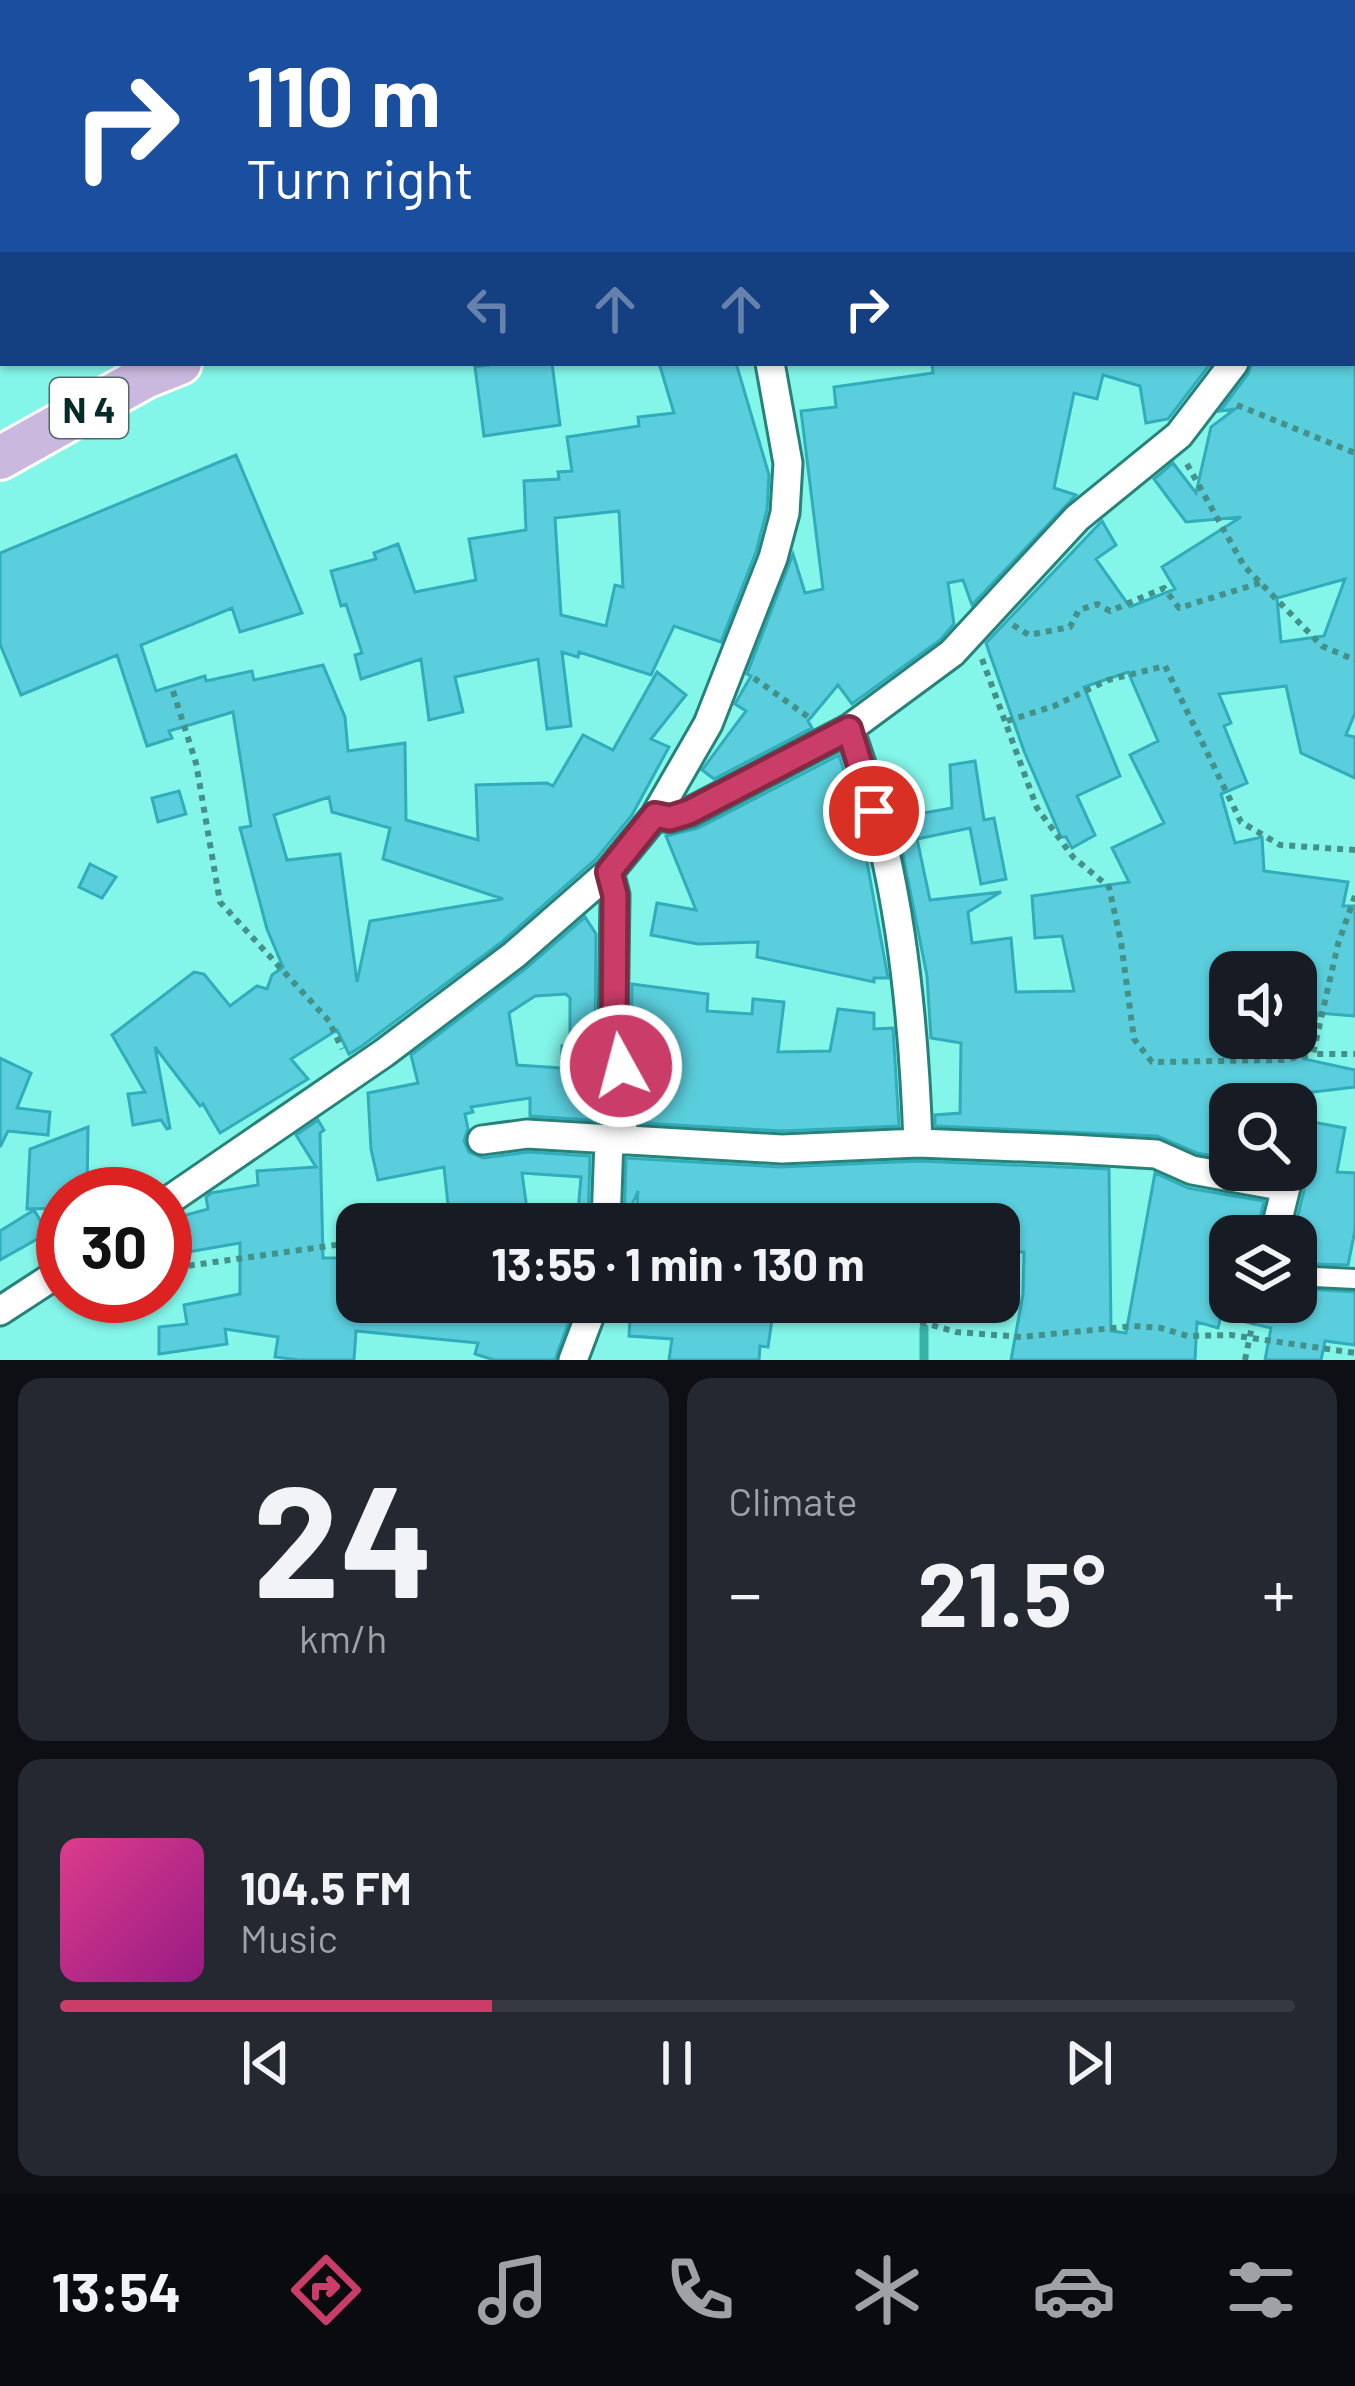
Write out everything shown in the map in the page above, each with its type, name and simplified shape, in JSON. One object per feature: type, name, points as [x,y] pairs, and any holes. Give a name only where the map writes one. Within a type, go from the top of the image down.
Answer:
[{"type":"main road","name":"N 4","points":[[0,458],[172,366]]},
{"type":"street","points":[[192,1185],[354,1074],[514,955],[609,872],[655,815],[708,724],[773,558],[785,513],[788,463],[771,366]]},
{"type":"street","points":[[655,815],[670,818],[689,812],[839,734],[952,653],[1076,518],[1173,441],[1232,366]]},
{"type":"street","points":[[839,734],[866,776],[906,964],[918,1144]]},
{"type":"street","points":[[608,1203],[621,1066],[614,1042],[615,895],[609,872]]},
{"type":"street","points":[[482,1140],[527,1134],[782,1149],[918,1144],[1156,1154],[1192,1170],[1286,1187],[1279,1215]]},
{"type":"street","points":[[1317,1277],[1355,1279]]},
{"type":"street","points":[[0,1311],[36,1288]]},
{"type":"street","points":[[573,1360],[587,1323]]},
{"type":"path","points":[[1211,394],[1355,453]]},
{"type":"path","points":[[1173,441],[1244,566],[1322,646],[1355,660]]},
{"type":"path","points":[[1263,582],[1180,608],[1164,588],[1109,610],[1097,604],[1078,610],[1070,626],[1029,635],[1018,626],[975,628],[1036,808],[1073,857],[1108,887],[1121,942],[1134,1040],[1152,1062],[1287,1059]]},
{"type":"path","points":[[730,664],[839,734]]},
{"type":"path","points":[[1006,721],[1054,706],[1108,680],[1165,666],[1241,822],[1280,845],[1355,850]]},
{"type":"path","points":[[173,692],[196,763],[220,902],[329,1022],[354,1074]]},
{"type":"path","points":[[1317,1036],[1338,944],[1355,896]]},
{"type":"path","points":[[1317,1054],[1355,1054]]},
{"type":"path","points":[[192,1265],[336,1247]]},
{"type":"path","points":[[924,1323],[956,1332],[1021,1337],[1133,1326],[1355,1352]]},
{"type":"path","points":[[1245,1360],[1252,1323]]},
{"type":"building","points":[[552,366],[560,425],[484,436],[475,367]]},
{"type":"building","points":[[660,366],[737,366],[769,475],[767,510],[721,642],[674,626],[651,675],[579,652],[578,657],[562,652],[571,726],[547,729],[538,659],[455,677],[463,712],[429,720],[421,659],[361,679],[355,655],[362,653],[331,571],[376,559],[374,553],[398,544],[415,592],[476,580],[469,539],[526,530],[524,481],[559,479],[558,472],[572,471],[567,437],[639,426],[638,417],[674,413]],"holes":[[[619,511],[623,587],[615,585],[606,626],[561,615],[555,518]]]},
{"type":"building","points":[[932,366],[1209,366],[1168,419],[1146,423],[1140,386],[1103,375],[1097,399],[1074,393],[1054,488],[1076,495],[972,605],[963,580],[948,583],[954,624],[940,640],[852,704],[838,685],[808,721],[812,728],[714,779],[702,770],[746,711],[735,704],[751,676],[747,674],[793,554],[805,593],[823,589],[801,411],[836,407],[834,387],[933,373]]},
{"type":"building","points":[[1251,366],[1355,366],[1355,713],[1346,735],[1355,737],[1355,778],[1301,753],[1286,686],[1219,694],[1231,723],[1224,726],[1247,783],[1221,794],[1235,843],[1262,837],[1264,871],[1348,882],[1343,906],[1355,906],[1355,1016],[1317,1016],[1317,951],[1209,951],[1209,1059],[1304,1059],[1355,1070],[1355,1087],[1317,1092],[1317,1083],[1209,1083],[1209,1155],[1157,1136],[935,1126],[935,1115],[960,1113],[961,1043],[931,1038],[927,976],[899,835],[915,833],[912,815],[952,808],[950,765],[975,761],[984,820],[994,818],[1006,879],[981,884],[970,828],[917,839],[930,900],[1001,892],[968,912],[972,943],[1011,938],[1016,992],[1074,991],[1062,936],[1035,938],[1032,896],[1129,882],[1112,848],[1164,823],[1130,755],[1158,741],[1128,672],[1084,687],[1120,776],[1077,796],[1095,835],[1072,848],[1061,837],[1024,751],[986,643],[1102,521],[1116,545],[1096,559],[1130,607],[1175,589],[1162,567],[1241,517],[1186,522],[1154,479],[1173,463],[1196,493],[1211,427],[1235,409],[1220,411]],"holes":[[[1345,579],[1324,636],[1281,642],[1277,598]]]},
{"type":"building","points":[[236,455],[302,613],[240,632],[232,608],[141,645],[156,691],[205,676],[206,681],[252,671],[254,680],[323,665],[345,717],[348,751],[405,743],[406,820],[478,840],[476,785],[553,786],[583,735],[613,750],[657,672],[686,695],[651,739],[669,747],[632,815],[596,859],[503,941],[349,1054],[337,1030],[291,1059],[308,1079],[220,1133],[203,1104],[155,1047],[170,1128],[161,1120],[133,1125],[128,1094],[145,1092],[112,1035],[194,972],[204,974],[230,1006],[257,986],[267,989],[272,975],[283,967],[267,929],[240,828],[251,826],[233,712],[169,731],[172,738],[147,746],[117,655],[21,695],[0,644],[0,553]],"holes":[[[329,797],[332,812],[390,828],[383,859],[503,899],[370,921],[357,982],[340,854],[287,860],[274,815]]]},
{"type":"building","points":[[839,755],[851,794],[833,797],[854,841],[863,840],[888,978],[874,978],[874,982],[757,957],[758,942],[698,944],[651,935],[657,903],[696,910],[666,836],[698,828]]},
{"type":"building","points":[[179,791],[186,814],[158,822],[152,798]]},
{"type":"building","points":[[90,864],[116,877],[102,898],[79,887]]},
{"type":"building","points":[[585,917],[596,934],[595,1042],[603,1069],[604,1121],[530,1116],[530,1098],[471,1107],[473,1112],[465,1114],[464,1141],[469,1152],[483,1158],[528,1152],[590,1156],[589,1203],[579,1203],[581,1177],[522,1173],[526,1203],[448,1203],[444,1167],[378,1180],[368,1093],[418,1083],[411,1055]],"holes":[[[566,994],[570,998],[570,1047],[562,1046],[561,1068],[517,1065],[509,1013],[535,996]]]},
{"type":"building","points":[[632,984],[708,994],[707,1011],[752,1014],[753,999],[784,1002],[778,1052],[830,1051],[838,1009],[874,1013],[874,1029],[893,1028],[899,1126],[782,1131],[641,1123],[639,1065],[631,1039]]},
{"type":"building","points":[[0,1058],[31,1073],[17,1108],[50,1112],[48,1135],[8,1131],[0,1147]]},
{"type":"building","points":[[318,1120],[324,1130],[320,1133],[323,1258],[336,1258],[336,1323],[568,1323],[555,1360],[494,1360],[475,1354],[478,1343],[356,1331],[354,1360],[299,1360],[275,1357],[278,1337],[225,1329],[227,1344],[159,1354],[159,1327],[192,1323],[192,1303],[240,1294],[240,1243],[192,1251],[192,1213],[208,1209],[206,1197],[211,1193],[258,1185],[257,1171],[316,1167],[296,1135]]},
{"type":"building","points":[[1317,1123],[1345,1128],[1337,1172],[1355,1173],[1355,1230],[1348,1265],[1317,1264],[1317,1215],[1298,1215],[1304,1191],[1317,1191]]},
{"type":"building","points":[[88,1127],[87,1167],[36,1167],[36,1209],[27,1209],[30,1149]]},
{"type":"building","points":[[626,1158],[781,1167],[918,1161],[1109,1169],[1111,1331],[1126,1333],[1155,1173],[1188,1188],[1264,1201],[1261,1215],[1209,1215],[1209,1323],[1219,1323],[1218,1328],[1197,1322],[1195,1360],[1011,1360],[1023,1294],[1020,1203],[637,1203],[638,1191],[633,1203],[625,1203]]},
{"type":"building","points":[[34,1210],[36,1213],[36,1240],[0,1260],[0,1231]]},
{"type":"building","points":[[1317,1290],[1355,1292],[1355,1345],[1325,1341],[1321,1360],[1265,1360],[1271,1328],[1250,1323],[1317,1323]]},
{"type":"building","points":[[630,1323],[772,1323],[768,1347],[760,1346],[759,1360],[669,1360],[672,1339],[629,1336]]},
{"type":"waterway","points":[[924,1328],[924,1360]]},
{"type":"route","points":[[621,1066],[614,1042],[615,895],[609,872],[655,815],[670,818],[689,812],[849,729],[874,811]]}]
